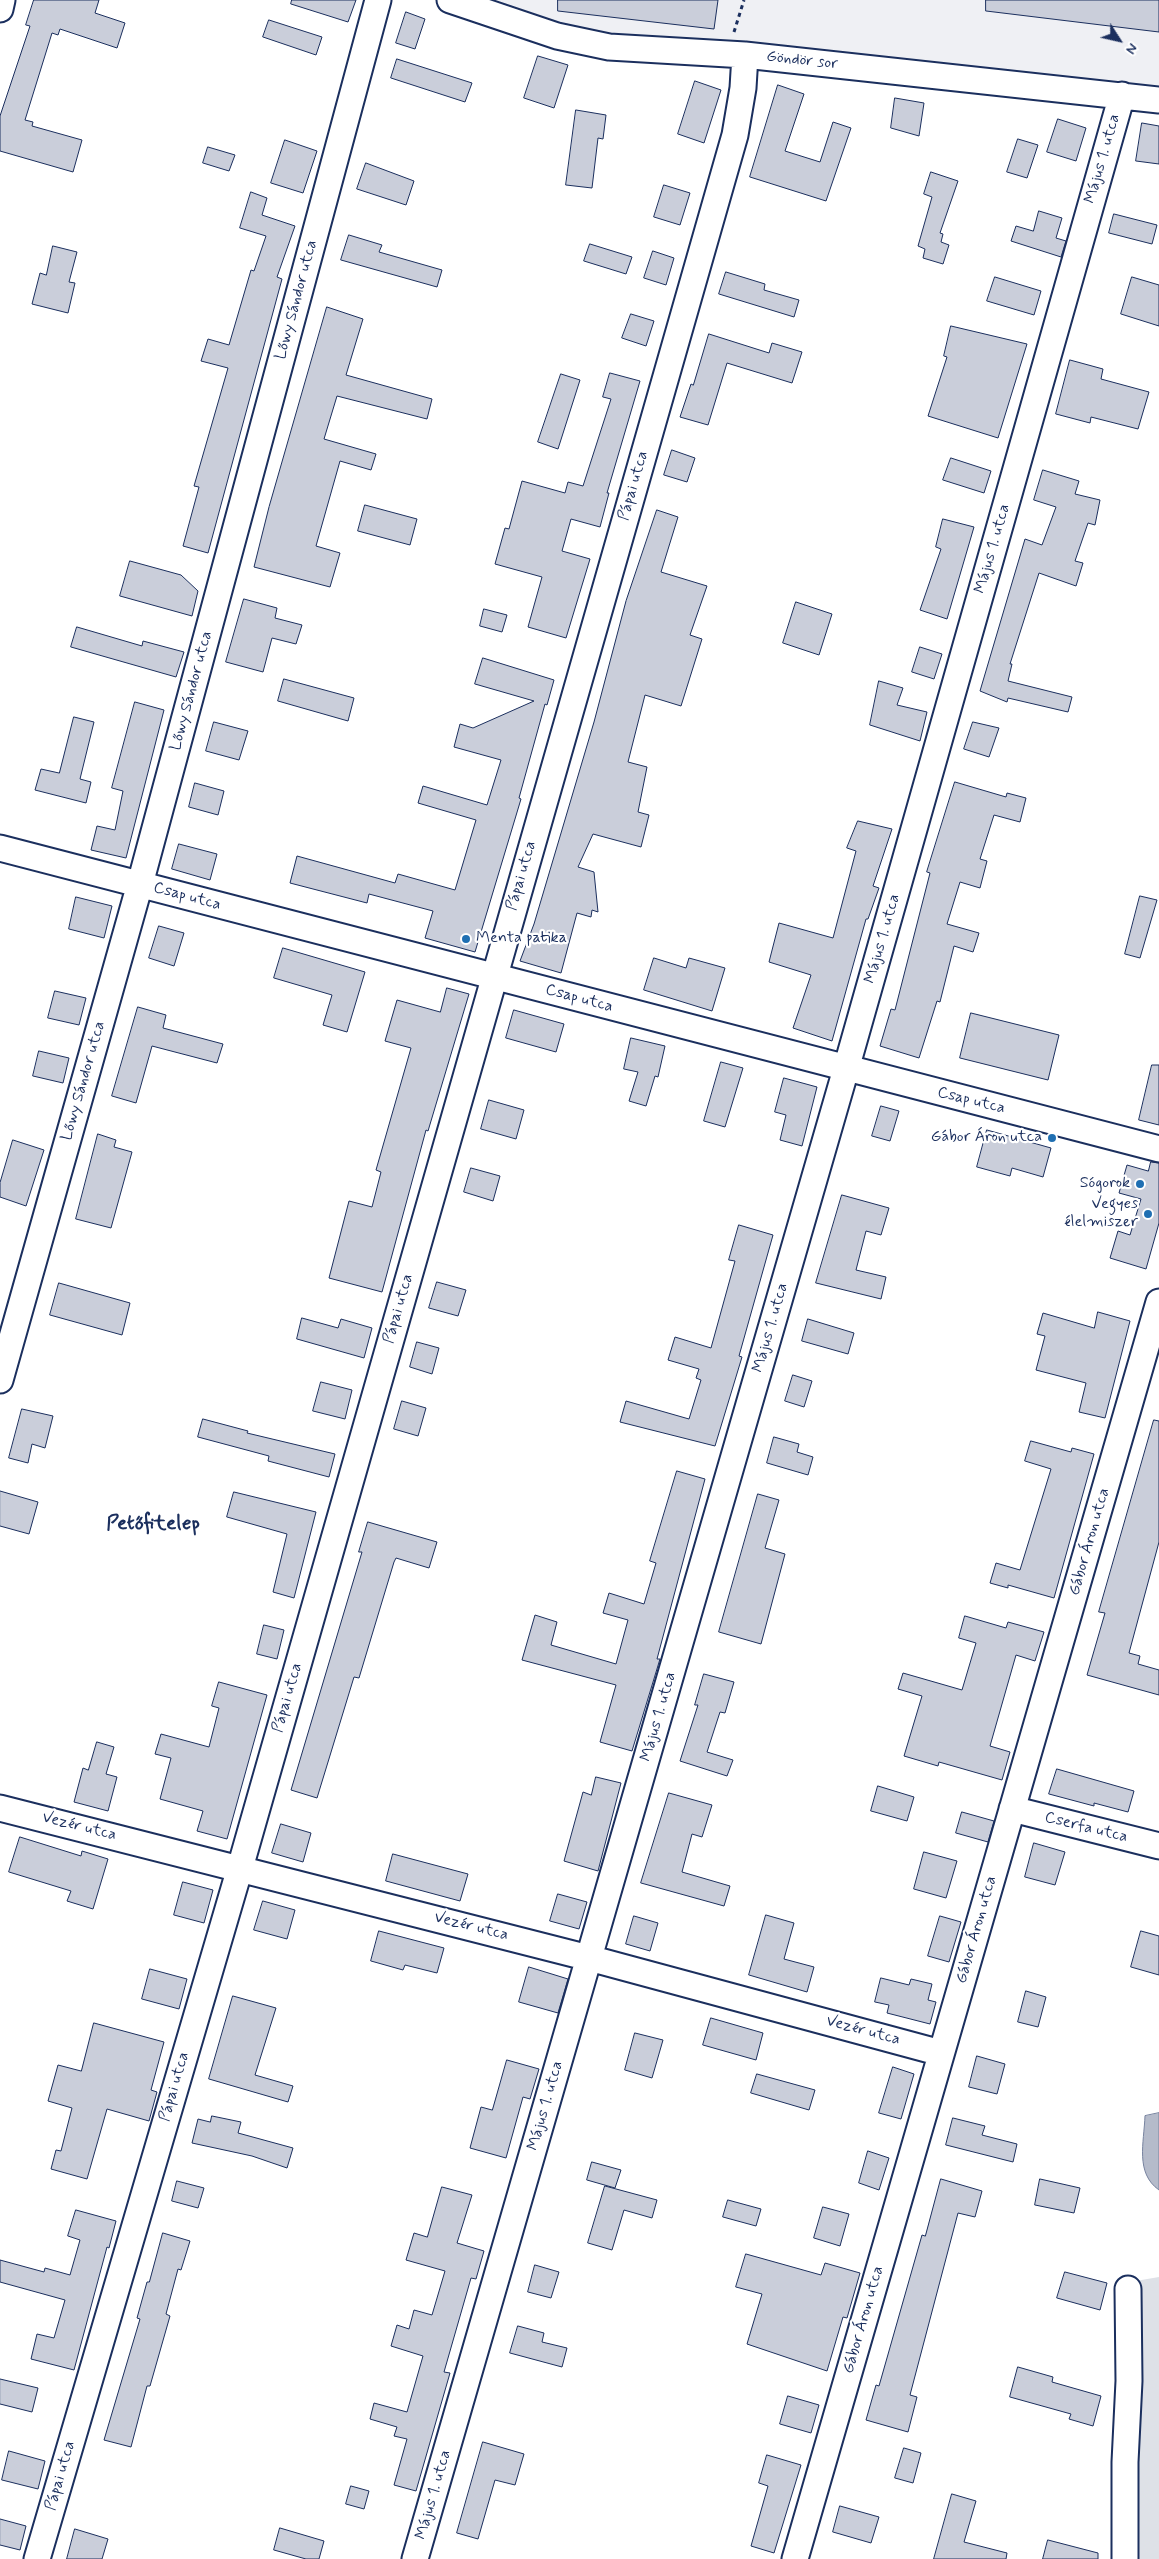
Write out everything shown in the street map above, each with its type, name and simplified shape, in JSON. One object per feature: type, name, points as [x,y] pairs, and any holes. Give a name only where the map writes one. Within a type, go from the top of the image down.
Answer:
[{"type":"street","points":[[0,9],[2,0]]},
{"type":"street","name":"Lőwy Sándor utca","points":[[0,1380],[140,884],[378,0]]},
{"type":"street","name":"Göndör sor","points":[[450,0],[557,36],[609,46],[736,54],[1159,100]]},
{"type":"street","name":"Pápai utca","points":[[37,2559],[240,1868],[735,135],[743,88],[736,54]]},
{"type":"street","name":"Május 1. utca","points":[[415,2559],[846,1069],[1122,95]]},
{"type":"street","name":"Csap utca","points":[[0,848],[1159,1149]]},
{"type":"street","name":"Gábor Áron utca","points":[[803,2557],[941,2053],[1159,1302]]},
{"type":"street","name":"Vezér utca","points":[[0,1808],[590,1958],[941,2053]]},
{"type":"street","name":"Cserfa utca","points":[[1012,1809],[1159,1846]]},
{"type":"street","points":[[1125,2559],[1125,2462],[1129,2381],[1128,2289]]},
{"type":"path","points":[[736,54],[744,0]]},
{"type":"shaded area","points":[[483,0],[1159,0],[1159,95],[555,27]]},
{"type":"shaded area","points":[[1159,2277],[1159,2559],[1113,2559],[1118,2284]]},
{"type":"water","points":[[1159,2113],[1159,2190],[1151,2183],[1147,2175],[1144,2166],[1143,2147],[1145,2116]]},
{"type":"building","points":[[34,0],[99,0],[95,13],[125,23],[117,48],[60,29],[58,35],[52,33],[25,120],[33,122],[32,126],[82,140],[73,172],[0,151],[0,116],[30,26],[26,25]]},
{"type":"building","points":[[292,0],[356,0],[348,22],[291,4]]},
{"type":"building","points":[[558,0],[718,0],[714,29],[558,11]]},
{"type":"building","points":[[986,0],[1159,0],[1159,32],[986,11]]},
{"type":"building","points":[[406,12],[425,19],[415,49],[396,43]]},
{"type":"building","points":[[269,20],[322,37],[316,55],[263,37]]},
{"type":"building","points":[[538,56],[568,65],[554,108],[524,98]]},
{"type":"building","points":[[397,59],[472,83],[465,102],[391,78]]},
{"type":"building","points":[[695,81],[721,90],[704,143],[678,134]]},
{"type":"building","points":[[778,85],[804,94],[785,151],[820,162],[833,122],[851,128],[826,201],[750,177]]},
{"type":"building","points":[[895,98],[924,103],[919,136],[891,128]]},
{"type":"building","points":[[576,110],[606,115],[603,139],[598,138],[592,188],[566,185]]},
{"type":"building","points":[[1058,119],[1086,128],[1076,161],[1047,152]]},
{"type":"building","points":[[1142,123],[1159,126],[1159,164],[1136,161]]},
{"type":"building","points":[[1018,139],[1038,145],[1027,178],[1007,172]]},
{"type":"building","points":[[285,140],[317,151],[303,193],[271,183]]},
{"type":"building","points":[[208,147],[235,155],[229,171],[203,163]]},
{"type":"building","points":[[366,163],[414,181],[406,205],[357,189]]},
{"type":"building","points":[[931,172],[958,181],[940,233],[943,234],[941,242],[949,245],[943,264],[923,258],[925,249],[918,246],[932,197],[924,194]]},
{"type":"building","points":[[664,185],[690,193],[680,225],[654,217]]},
{"type":"building","points":[[251,192],[267,198],[262,215],[295,226],[277,277],[282,279],[208,553],[183,546],[199,487],[194,486],[228,368],[201,361],[208,339],[229,345],[251,270],[254,271],[266,236],[240,228]]},
{"type":"building","points":[[1039,211],[1062,218],[1056,238],[1066,241],[1061,257],[1011,241],[1016,226],[1033,231]]},
{"type":"building","points":[[1114,214],[1157,225],[1152,244],[1109,233]]},
{"type":"building","points":[[349,235],[382,245],[379,252],[442,270],[437,287],[341,260]]},
{"type":"building","points":[[590,244],[632,257],[626,274],[584,261]]},
{"type":"building","points":[[53,246],[77,252],[69,282],[75,283],[68,313],[32,304],[40,273],[46,275]]},
{"type":"building","points":[[653,251],[674,258],[666,285],[644,278]]},
{"type":"building","points":[[726,272],[765,284],[764,290],[799,300],[794,317],[719,294]]},
{"type":"building","points":[[995,277],[1041,291],[1034,315],[987,301]]},
{"type":"building","points":[[1132,277],[1159,285],[1159,326],[1121,314]]},
{"type":"building","points":[[327,307],[363,319],[346,375],[432,399],[427,419],[337,396],[324,439],[376,454],[371,470],[340,461],[316,546],[340,553],[330,587],[254,567],[269,507]]},
{"type":"building","points":[[631,314],[654,321],[646,346],[622,338]]},
{"type":"building","points":[[951,326],[1027,344],[998,438],[928,416],[947,357],[944,356]]},
{"type":"building","points":[[709,334],[769,353],[772,343],[802,352],[792,383],[727,363],[708,425],[680,417],[691,384],[693,385]]},
{"type":"building","points":[[1070,360],[1103,369],[1101,379],[1149,392],[1138,429],[1091,417],[1090,423],[1056,414]]},
{"type":"building","points":[[610,373],[640,381],[607,493],[609,493],[600,527],[571,519],[562,551],[590,559],[566,638],[528,627],[542,577],[495,564],[505,528],[509,529],[522,481],[565,493],[568,482],[583,486],[611,399],[603,397]]},
{"type":"building","points":[[561,374],[580,380],[558,449],[538,442]]},
{"type":"building","points":[[672,450],[695,458],[687,482],[664,475]]},
{"type":"building","points":[[951,458],[991,471],[984,493],[943,480]]},
{"type":"building","points":[[1043,470],[1079,481],[1075,494],[1100,500],[1095,525],[1088,523],[1075,561],[1083,563],[1076,586],[1039,573],[1010,664],[1012,664],[1008,681],[1072,697],[1068,712],[1008,698],[1007,702],[980,691],[1025,539],[1042,545],[1056,507],[1034,500]]},
{"type":"building","points":[[365,505],[417,519],[410,545],[358,531]]},
{"type":"building","points":[[657,510],[678,517],[661,572],[707,586],[690,635],[702,639],[681,706],[645,695],[628,762],[647,767],[638,812],[649,815],[641,847],[593,834],[578,867],[594,872],[598,912],[592,910],[591,917],[577,913],[561,973],[520,961],[534,924],[594,722],[626,601]]},
{"type":"building","points":[[943,519],[974,527],[947,619],[920,610],[941,549],[936,547]]},
{"type":"building","points":[[130,561],[181,575],[198,591],[192,616],[120,596]]},
{"type":"building","points":[[244,599],[277,608],[275,618],[302,625],[296,644],[272,638],[263,672],[226,662]]},
{"type":"building","points":[[796,602],[832,614],[819,655],[783,643]]},
{"type":"building","points":[[484,609],[507,615],[502,632],[480,626]]},
{"type":"building","points":[[77,627],[142,646],[143,641],[184,652],[176,677],[71,647]]},
{"type":"building","points":[[920,647],[942,654],[934,679],[912,672]]},
{"type":"building","points":[[483,658],[554,680],[547,705],[545,704],[519,798],[521,799],[475,952],[425,938],[433,911],[369,894],[367,903],[290,883],[297,856],[395,883],[398,874],[455,890],[476,820],[418,803],[423,786],[487,805],[501,760],[454,747],[460,724],[473,728],[534,701],[475,684]]},
{"type":"building","points":[[284,679],[354,698],[348,721],[278,701]]},
{"type":"building","points":[[879,681],[903,688],[897,705],[927,712],[920,741],[870,725]]},
{"type":"building","points":[[135,702],[164,710],[126,858],[91,850],[97,826],[115,830],[123,791],[112,788]]},
{"type":"building","points":[[74,717],[94,722],[80,779],[91,782],[86,803],[35,790],[41,769],[59,773]]},
{"type":"building","points":[[214,722],[248,731],[239,760],[206,751]]},
{"type":"building","points":[[973,722],[999,728],[989,757],[964,749]]},
{"type":"building","points":[[955,782],[1006,797],[1007,793],[1026,798],[1020,822],[994,815],[980,859],[987,861],[980,888],[960,882],[947,924],[979,933],[973,952],[954,946],[940,1002],[937,1001],[919,1058],[880,1046],[891,1009],[895,1010],[930,873],[927,872]]},
{"type":"building","points":[[195,783],[224,791],[218,815],[189,807]]},
{"type":"building","points":[[858,821],[892,829],[873,886],[879,888],[868,919],[866,919],[832,1041],[793,1028],[811,975],[769,962],[779,923],[833,938],[856,851],[847,848]]},
{"type":"building","points":[[179,844],[217,854],[210,880],[172,869]]},
{"type":"building","points":[[1140,896],[1157,900],[1140,958],[1125,954]]},
{"type":"building","points":[[76,897],[112,906],[104,938],[69,929]]},
{"type":"building","points":[[159,926],[184,933],[174,966],[149,958]]},
{"type":"building","points":[[283,948],[365,972],[347,1032],[323,1025],[332,995],[274,978]]},
{"type":"building","points":[[654,958],[686,968],[689,958],[725,968],[712,1011],[644,990]]},
{"type":"building","points":[[447,988],[469,994],[428,1131],[426,1130],[382,1292],[329,1278],[349,1201],[372,1207],[381,1172],[376,1170],[411,1048],[385,1041],[397,1000],[440,1012]]},
{"type":"building","points":[[55,991],[86,998],[79,1025],[48,1018]]},
{"type":"building","points":[[138,1007],[166,1015],[163,1028],[223,1044],[217,1063],[152,1046],[136,1103],[112,1096]]},
{"type":"building","points":[[514,1010],[564,1024],[556,1052],[506,1038]]},
{"type":"building","points":[[971,1013],[1059,1035],[1048,1080],[960,1058]]},
{"type":"building","points":[[631,1038],[665,1046],[658,1077],[655,1076],[646,1106],[629,1101],[638,1072],[624,1069]]},
{"type":"building","points":[[39,1051],[69,1058],[63,1083],[33,1076]]},
{"type":"building","points":[[721,1062],[743,1068],[725,1127],[704,1121]]},
{"type":"building","points":[[1152,1065],[1159,1065],[1159,1125],[1139,1120]]},
{"type":"building","points":[[784,1078],[817,1087],[802,1146],[780,1140],[786,1115],[775,1112]]},
{"type":"building","points":[[489,1100],[524,1110],[516,1139],[481,1129]]},
{"type":"building","points":[[881,1106],[899,1111],[890,1141],[872,1136]]},
{"type":"building","points":[[987,1130],[1051,1148],[1043,1177],[1012,1168],[1010,1176],[977,1167]]},
{"type":"building","points":[[98,1134],[116,1140],[114,1147],[132,1152],[111,1228],[76,1219]]},
{"type":"building","points":[[13,1140],[44,1150],[26,1206],[0,1197],[0,1183]]},
{"type":"building","points":[[1151,1162],[1159,1163],[1159,1223],[1146,1269],[1110,1258],[1118,1231],[1130,1235],[1141,1199],[1119,1193],[1127,1165],[1148,1171]]},
{"type":"building","points":[[471,1168],[500,1176],[493,1201],[464,1192]]},
{"type":"building","points":[[842,1195],[889,1208],[881,1235],[866,1231],[856,1270],[886,1277],[881,1299],[816,1283]]},
{"type":"building","points":[[739,1225],[773,1235],[739,1356],[742,1357],[715,1446],[620,1422],[626,1401],[689,1419],[701,1380],[696,1378],[699,1369],[668,1360],[675,1337],[711,1348],[735,1261],[729,1260]]},
{"type":"building","points":[[437,1282],[466,1290],[458,1316],[429,1308]]},
{"type":"building","points":[[59,1283],[130,1303],[122,1335],[50,1315]]},
{"type":"building","points":[[1098,1312],[1130,1321],[1105,1418],[1079,1412],[1086,1383],[1036,1370],[1045,1336],[1037,1334],[1043,1313],[1094,1328]]},
{"type":"building","points":[[302,1318],[338,1328],[341,1319],[372,1328],[364,1358],[297,1339]]},
{"type":"building","points":[[808,1319],[854,1333],[848,1354],[802,1341]]},
{"type":"building","points":[[417,1342],[439,1348],[432,1374],[410,1367]]},
{"type":"building","points":[[793,1375],[812,1381],[804,1407],[785,1401]]},
{"type":"building","points":[[321,1382],[352,1390],[345,1419],[313,1411]]},
{"type":"building","points":[[402,1401],[426,1408],[418,1436],[394,1429]]},
{"type":"building","points":[[22,1409],[53,1416],[45,1448],[32,1444],[28,1463],[9,1458]]},
{"type":"building","points":[[203,1419],[248,1431],[247,1433],[335,1454],[329,1477],[268,1461],[269,1456],[198,1437]]},
{"type":"building","points":[[1154,1420],[1159,1421],[1159,1542],[1129,1653],[1140,1656],[1138,1664],[1159,1670],[1159,1695],[1087,1675],[1105,1613],[1099,1612]]},
{"type":"building","points":[[774,1437],[799,1444],[797,1452],[813,1457],[808,1475],[767,1463]]},
{"type":"building","points":[[1031,1441],[1071,1452],[1072,1448],[1094,1454],[1054,1598],[1008,1585],[1008,1588],[990,1583],[996,1563],[1020,1570],[1051,1469],[1025,1461]]},
{"type":"building","points":[[677,1471],[705,1479],[657,1659],[660,1659],[632,1751],[600,1742],[616,1685],[522,1660],[535,1615],[557,1622],[551,1645],[616,1664],[628,1620],[603,1613],[609,1593],[644,1604],[656,1563],[650,1561]]},
{"type":"building","points":[[0,1491],[38,1502],[29,1534],[0,1526]]},
{"type":"building","points":[[234,1492],[316,1512],[294,1598],[273,1592],[287,1534],[227,1517]]},
{"type":"building","points":[[758,1494],[779,1500],[765,1548],[785,1554],[761,1644],[719,1632]]},
{"type":"building","points":[[368,1522],[437,1542],[429,1568],[396,1558],[394,1562],[359,1678],[354,1677],[317,1798],[291,1790],[362,1552],[359,1552]]},
{"type":"building","points":[[965,1616],[1006,1628],[1008,1622],[1044,1632],[1035,1661],[1016,1655],[990,1746],[1010,1752],[1002,1780],[939,1762],[938,1766],[904,1756],[922,1696],[898,1689],[903,1673],[962,1690],[976,1643],[959,1638]]},
{"type":"building","points":[[264,1625],[284,1630],[277,1659],[257,1654]]},
{"type":"building","points":[[704,1674],[734,1682],[725,1713],[720,1712],[707,1752],[733,1760],[727,1776],[680,1761],[698,1705],[695,1705]]},
{"type":"building","points":[[219,1682],[267,1695],[227,1839],[197,1831],[203,1811],[160,1799],[171,1758],[155,1754],[161,1734],[209,1747],[219,1708],[212,1706]]},
{"type":"building","points":[[97,1742],[114,1747],[106,1774],[117,1777],[108,1811],[74,1802],[83,1768],[88,1770]]},
{"type":"building","points":[[1057,1769],[1134,1791],[1128,1812],[1094,1803],[1094,1806],[1049,1794]]},
{"type":"building","points":[[596,1777],[621,1783],[598,1871],[564,1861],[583,1792],[591,1795]]},
{"type":"building","points":[[878,1786],[914,1797],[907,1821],[871,1811]]},
{"type":"building","points":[[669,1793],[712,1805],[702,1837],[692,1834],[682,1872],[730,1886],[724,1906],[641,1883]]},
{"type":"building","points":[[962,1812],[994,1821],[988,1842],[956,1833]]},
{"type":"building","points":[[281,1824],[311,1833],[303,1862],[272,1853]]},
{"type":"building","points":[[20,1837],[81,1856],[82,1851],[108,1859],[93,1909],[67,1901],[71,1891],[9,1872]]},
{"type":"building","points":[[1034,1843],[1065,1852],[1055,1885],[1025,1877]]},
{"type":"building","points":[[924,1852],[957,1861],[946,1898],[914,1889]]},
{"type":"building","points":[[393,1854],[468,1874],[460,1901],[386,1881]]},
{"type":"building","points":[[183,1882],[213,1890],[204,1923],[174,1915]]},
{"type":"building","points":[[558,1894],[587,1902],[579,1929],[550,1921]]},
{"type":"building","points":[[263,1901],[295,1910],[287,1939],[254,1930]]},
{"type":"building","points":[[766,1915],[794,1923],[784,1959],[814,1967],[807,1992],[749,1975]]},
{"type":"building","points":[[634,1916],[658,1923],[650,1951],[626,1944]]},
{"type":"building","points":[[940,1916],[961,1922],[949,1962],[928,1956]]},
{"type":"building","points":[[379,1931],[444,1948],[437,1973],[405,1965],[403,1970],[371,1961]]},
{"type":"building","points":[[1141,1931],[1159,1936],[1159,1975],[1131,1967]]},
{"type":"building","points":[[529,1967],[568,1979],[558,2013],[519,2002]]},
{"type":"building","points":[[150,1969],[187,1979],[179,2009],[142,1999]]},
{"type":"building","points":[[881,1978],[909,1985],[911,1979],[932,1984],[928,2000],[936,2002],[930,2024],[887,2013],[889,2005],[875,2002]]},
{"type":"building","points":[[1026,1991],[1046,1997],[1038,2027],[1018,2022]]},
{"type":"building","points":[[233,1996],[276,2008],[255,2075],[293,2086],[288,2102],[209,2079]]},
{"type":"building","points":[[711,2018],[763,2033],[756,2060],[703,2045]]},
{"type":"building","points":[[94,2023],[164,2042],[151,2090],[157,2092],[149,2121],[107,2109],[87,2179],[51,2169],[56,2150],[61,2151],[72,2108],[48,2101],[58,2065],[81,2071]]},
{"type":"building","points":[[635,2033],[663,2040],[652,2078],[625,2070]]},
{"type":"building","points":[[977,2056],[1005,2064],[997,2094],[969,2087]]},
{"type":"building","points":[[507,2060],[539,2069],[530,2099],[523,2097],[506,2158],[470,2148],[481,2107],[492,2110]]},
{"type":"building","points":[[893,2067],[914,2074],[901,2119],[879,2113]]},
{"type":"building","points":[[757,2074],[815,2090],[809,2110],[751,2093]]},
{"type":"building","points":[[212,2116],[241,2122],[238,2133],[293,2148],[287,2168],[252,2156],[192,2143],[198,2119],[210,2122]]},
{"type":"building","points":[[953,2118],[985,2126],[982,2135],[1017,2144],[1013,2162],[946,2145]]},
{"type":"building","points":[[868,2151],[889,2158],[879,2190],[859,2183]]},
{"type":"building","points":[[592,2162],[621,2170],[615,2188],[587,2180]]},
{"type":"building","points":[[941,2179],[982,2191],[975,2217],[958,2213],[910,2395],[917,2397],[908,2432],[866,2420],[876,2385],[879,2386],[922,2235],[925,2236]]},
{"type":"building","points":[[1040,2179],[1080,2188],[1074,2213],[1035,2205]]},
{"type":"building","points":[[177,2181],[204,2188],[198,2208],[172,2201]]},
{"type":"building","points":[[605,2186],[657,2200],[652,2218],[624,2210],[612,2250],[588,2243]]},
{"type":"building","points":[[442,2187],[472,2195],[457,2243],[484,2251],[476,2279],[471,2278],[444,2372],[450,2373],[416,2491],[394,2485],[407,2439],[394,2436],[397,2427],[370,2419],[374,2403],[407,2412],[423,2356],[391,2346],[397,2325],[409,2329],[414,2310],[432,2315],[445,2271],[406,2260],[414,2233],[427,2237]]},
{"type":"building","points":[[728,2200],[761,2209],[756,2226],[723,2217]]},
{"type":"building","points":[[823,2207],[849,2214],[840,2246],[814,2238]]},
{"type":"building","points":[[76,2210],[116,2221],[109,2248],[107,2247],[74,2370],[31,2359],[37,2334],[54,2338],[65,2300],[0,2282],[0,2260],[44,2272],[45,2268],[70,2275],[80,2240],[68,2236]]},
{"type":"building","points":[[163,2233],[190,2241],[181,2270],[178,2269],[166,2314],[170,2316],[150,2386],[147,2386],[131,2447],[104,2440],[140,2319],[137,2318],[147,2282],[149,2282]]},
{"type":"building","points":[[746,2254],[821,2275],[825,2263],[860,2273],[847,2318],[843,2317],[827,2371],[747,2344],[762,2294],[736,2287]]},
{"type":"building","points":[[535,2265],[559,2272],[551,2298],[528,2292]]},
{"type":"building","points":[[1065,2272],[1107,2283],[1100,2310],[1057,2298]]},
{"type":"building","points":[[518,2326],[544,2333],[542,2342],[567,2348],[562,2367],[510,2353]]},
{"type":"building","points":[[1018,2367],[1053,2377],[1052,2382],[1101,2396],[1093,2426],[1069,2419],[1071,2414],[1010,2397]]},
{"type":"building","points":[[0,2379],[38,2388],[32,2412],[0,2404]]},
{"type":"building","points":[[788,2396],[819,2405],[811,2433],[780,2424]]},
{"type":"building","points":[[483,2442],[524,2454],[515,2485],[495,2480],[478,2539],[457,2533]]},
{"type":"building","points":[[904,2448],[921,2453],[913,2483],[895,2478]]},
{"type":"building","points":[[9,2451],[45,2461],[38,2489],[2,2480]]},
{"type":"building","points":[[767,2455],[801,2465],[774,2553],[751,2546],[768,2486],[759,2483]]},
{"type":"building","points":[[351,2486],[369,2491],[364,2509],[346,2504]]},
{"type":"building","points":[[952,2494],[976,2501],[964,2542],[1007,2553],[1006,2559],[934,2559]]},
{"type":"building","points":[[840,2506],[879,2517],[871,2543],[833,2532]]},
{"type":"building","points":[[0,2519],[26,2526],[20,2550],[0,2545]]},
{"type":"building","points":[[280,2528],[324,2541],[319,2559],[306,2559],[274,2550]]},
{"type":"building","points":[[75,2529],[108,2539],[102,2559],[67,2559]]},
{"type":"building","points":[[1048,2540],[1098,2553],[1098,2559],[1043,2559]]},
{"type":"place","name":"Menta patika","points":[[466,939]]},
{"type":"place","name":"Gábor Áron utca","points":[[1052,1138]]},
{"type":"place","name":"Sógorok","points":[[1140,1184]]},
{"type":"place","name":"Vegyes élelmiszer","points":[[1148,1214]]},
{"type":"district","name":"Petőfitelep","points":[[153,1525]]}]
